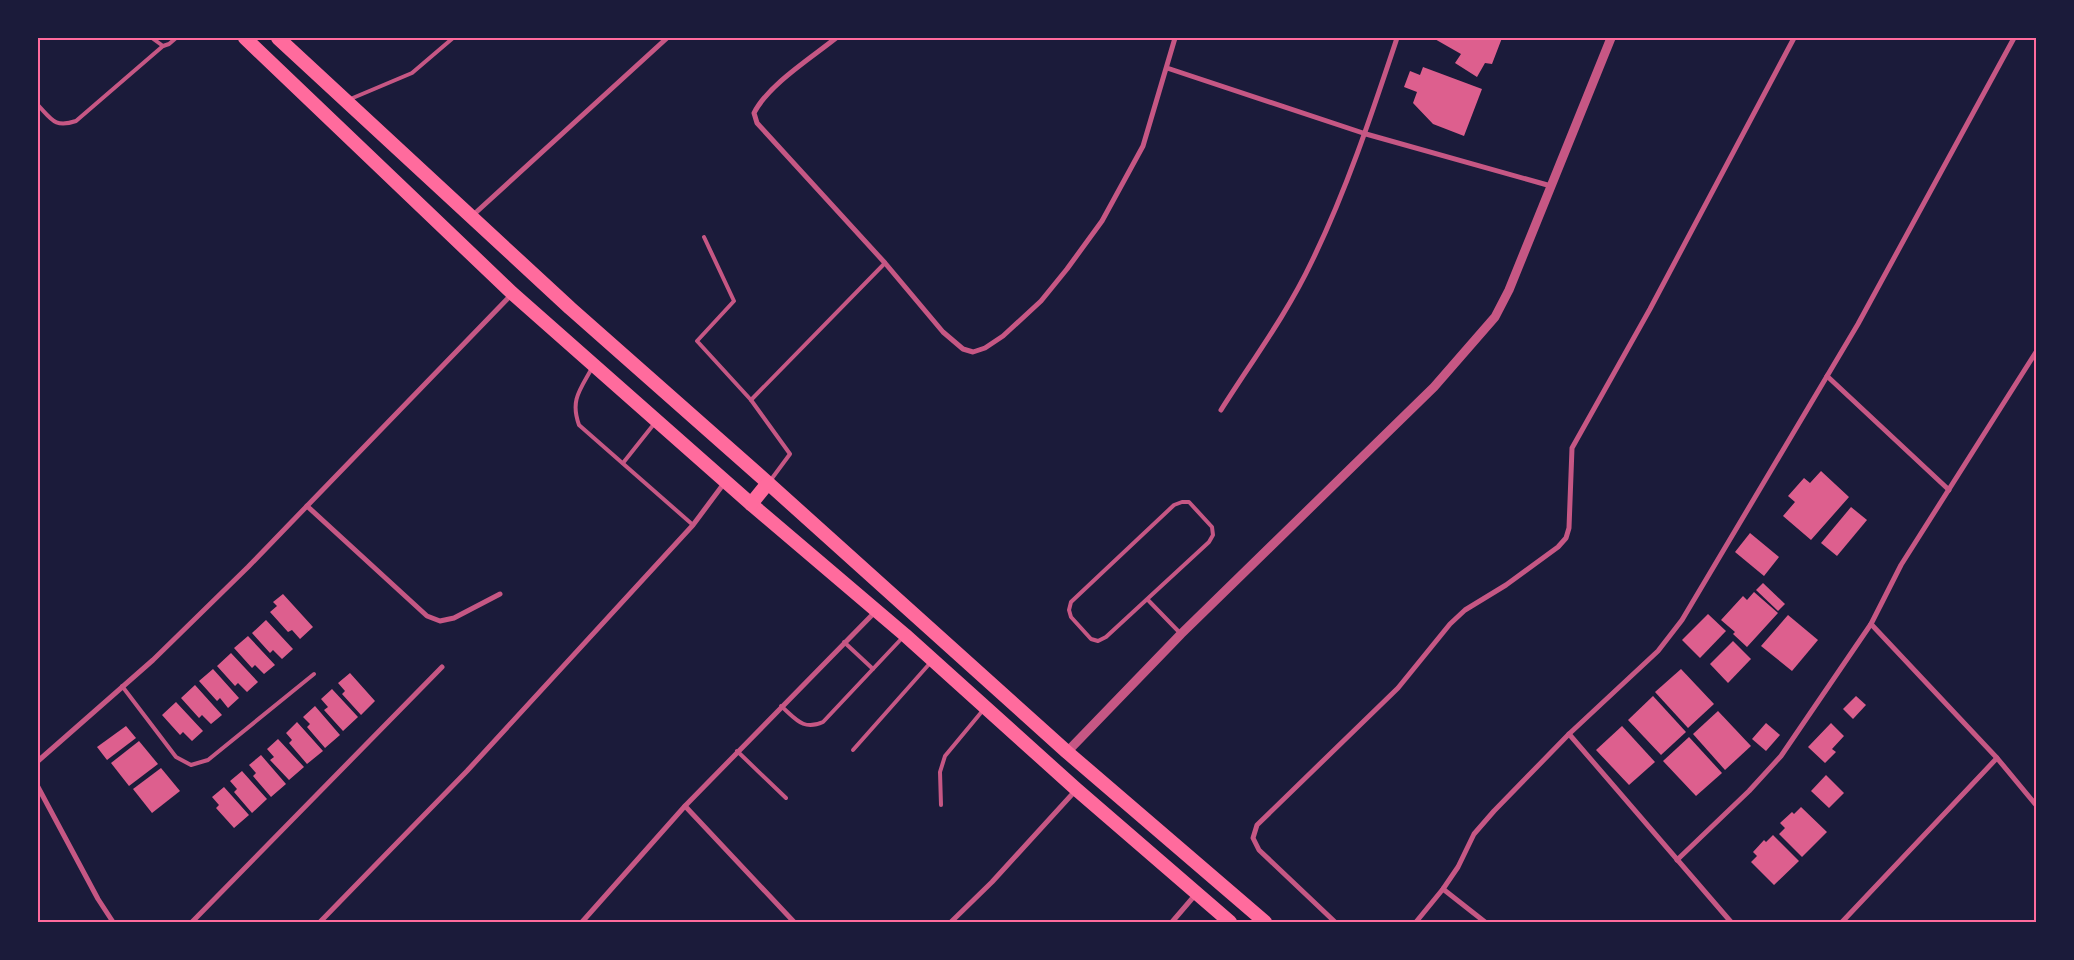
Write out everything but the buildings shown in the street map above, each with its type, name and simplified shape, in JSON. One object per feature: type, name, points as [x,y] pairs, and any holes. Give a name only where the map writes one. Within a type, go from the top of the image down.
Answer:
[{"type":"highway","points":[[245,38],[512,293],[725,482],[905,635],[1076,789],[1230,922]]},
{"type":"highway","points":[[278,38],[570,308],[1067,752],[1265,922]]},
{"type":"highway","points":[[751,504],[768,483]]},
{"type":"street","points":[[471,216],[667,38]]},
{"type":"street","points":[[836,38],[760,102],[754,113],[757,123],[885,263],[943,332],[963,349],[973,352],[985,348],[1003,336],[1041,300],[1067,269],[1102,221],[1143,146],[1174,38]]},
{"type":"street","points":[[1221,410],[1285,311],[1312,261],[1366,134],[1397,38]]},
{"type":"street","points":[[1067,752],[1180,634],[1434,387],[1489,324],[1509,290],[1612,38]]},
{"type":"street","points":[[1335,922],[1260,850],[1253,838],[1257,825],[1398,688],[1450,624],[1465,610],[1506,586],[1558,547],[1566,538],[1569,528],[1572,448],[1650,309],[1794,38]]},
{"type":"street","points":[[1416,922],[1458,867],[1474,834],[1494,811],[1569,734],[1658,651],[1682,620],[1858,324],[2014,38]]},
{"type":"street","points":[[1166,68],[1366,134],[1552,186]]},
{"type":"street","points":[[38,761],[153,660],[248,567],[512,293]]},
{"type":"street","points":[[1677,860],[1750,791],[1781,756],[1872,624],[1902,565],[2036,352]]},
{"type":"street","points":[[1828,376],[1949,490]]},
{"type":"street","points":[[320,922],[467,771],[693,525],[725,482]]},
{"type":"street","points":[[307,506],[427,616],[440,621],[454,618],[500,594]]},
{"type":"street","points":[[582,922],[685,806],[876,610]]},
{"type":"street","points":[[1872,624],[1997,758],[2036,805]]},
{"type":"street","points":[[192,922],[442,666]]},
{"type":"street","points":[[1569,734],[1732,922]]},
{"type":"street","points":[[1842,922],[1997,758]]},
{"type":"street","points":[[38,787],[98,899],[113,922]]},
{"type":"street","points":[[951,922],[992,882],[1076,789]]},
{"type":"street","points":[[685,806],[794,922]]},
{"type":"street","points":[[1443,889],[1485,922]]},
{"type":"street","points":[[1172,922],[1196,893]]},
{"type":"lane","points":[[152,38],[163,46]]},
{"type":"lane","points":[[38,106],[55,123],[64,125],[76,121],[163,46],[176,38]]},
{"type":"lane","points":[[346,101],[412,73],[453,38]]},
{"type":"lane","points":[[704,237],[734,301],[697,341],[751,400],[790,454],[768,483]]},
{"type":"lane","points":[[751,400],[885,263]]},
{"type":"lane","points":[[594,366],[577,396],[574,411],[579,424],[693,525]]},
{"type":"lane","points":[[623,464],[656,421]]},
{"type":"lane","points":[[1189,502],[1212,527],[1213,535],[1148,600],[1106,637],[1098,641],[1091,639],[1071,618],[1069,610],[1071,602],[1174,505],[1189,502]]},
{"type":"lane","points":[[1148,600],[1180,634]]},
{"type":"lane","points":[[781,706],[804,725],[813,726],[823,722],[905,635]]},
{"type":"lane","points":[[844,642],[873,669]]},
{"type":"lane","points":[[853,750],[933,660]]},
{"type":"lane","points":[[122,686],[176,757],[191,765],[208,760],[314,674]]},
{"type":"lane","points":[[941,805],[940,772],[945,756],[986,707]]},
{"type":"lane","points":[[737,751],[786,798]]}]
